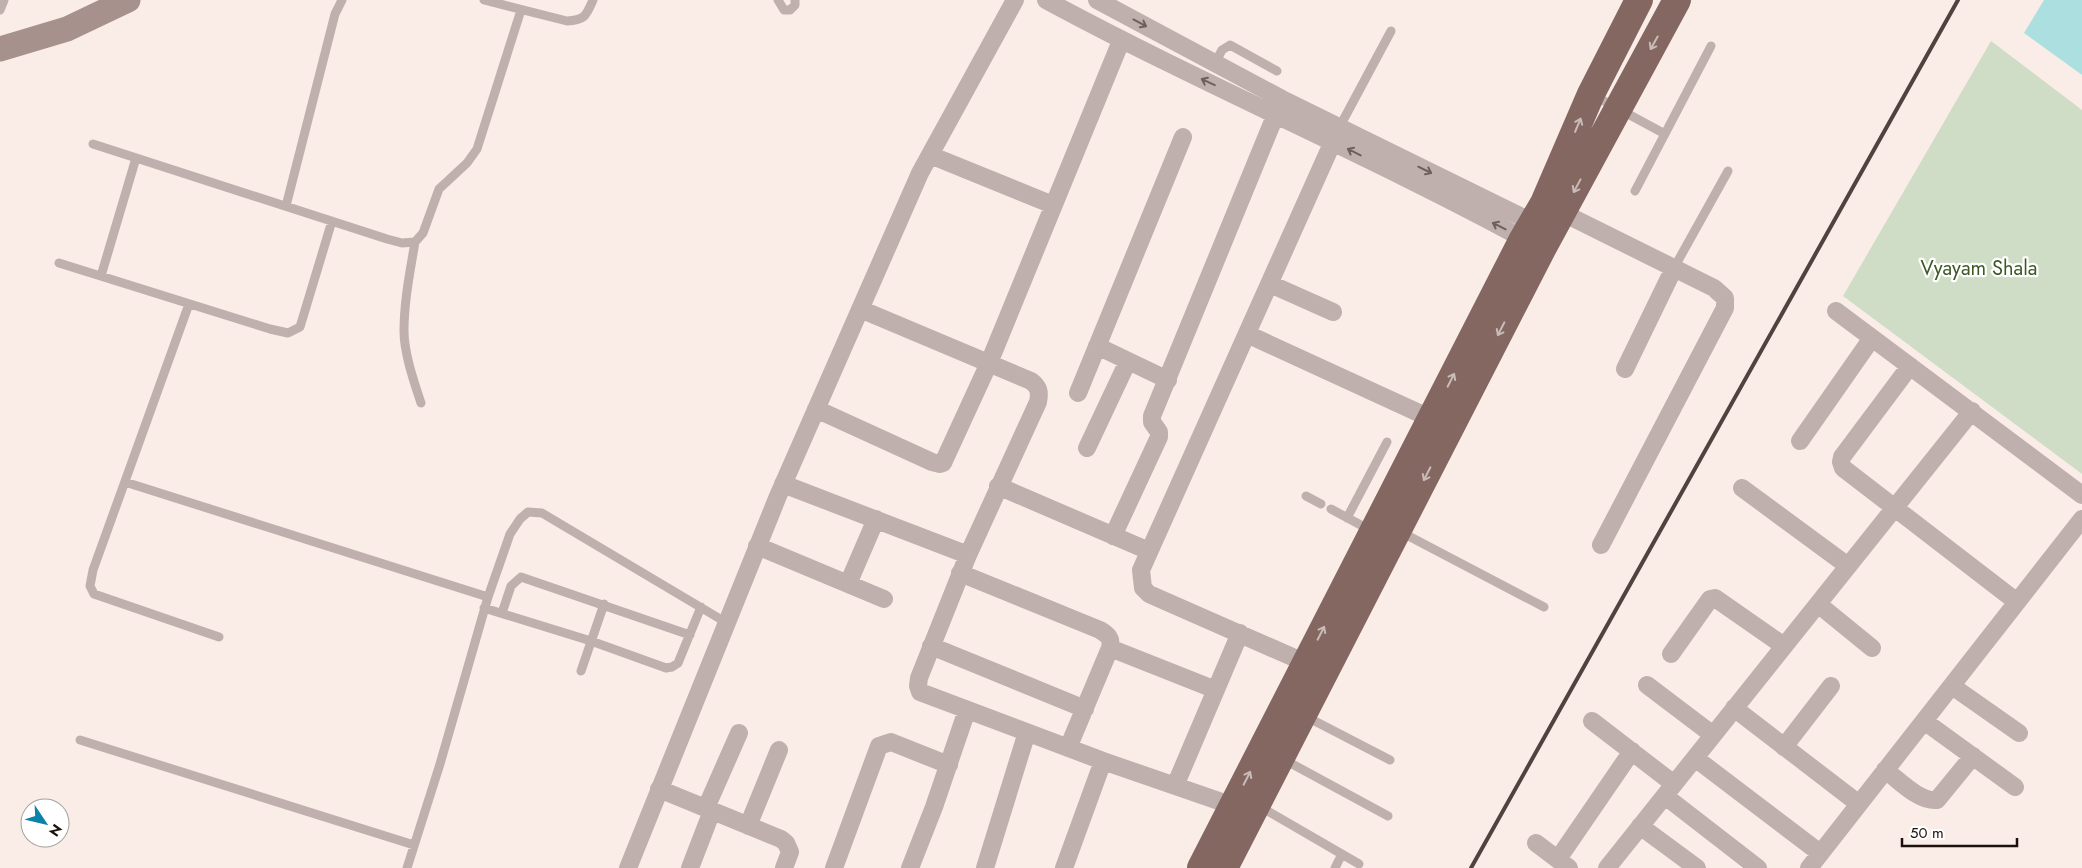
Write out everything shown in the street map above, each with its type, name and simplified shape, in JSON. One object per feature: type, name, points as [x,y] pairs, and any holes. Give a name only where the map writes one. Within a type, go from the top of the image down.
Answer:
[{"type":"highway","points":[[1224,868],[1306,663],[1386,527],[1543,226],[1591,94],[1639,0]]},
{"type":"highway","points":[[1618,109],[1615,80],[1655,0]]},
{"type":"highway","points":[[1201,868],[1247,808],[1281,758],[1303,715],[1432,419],[1543,226],[1618,109],[1677,0]]},
{"type":"street","points":[[0,49],[66,29],[100,8],[128,0]]},
{"type":"street","points":[[628,868],[783,484],[920,173],[1015,0]]},
{"type":"street","points":[[1046,0],[1121,40],[1279,107],[1336,135],[1543,226],[1674,268],[1714,288],[1725,298],[1725,308],[1601,545]]},
{"type":"street","points":[[1097,0],[1215,63],[1279,107]]},
{"type":"street","points":[[816,409],[940,464],[946,459],[989,363],[1121,40]]},
{"type":"street","points":[[1114,536],[1158,437],[1159,432],[1152,422],[1152,416],[1279,107]]},
{"type":"street","points":[[1306,663],[1149,594],[1143,588],[1141,570],[1336,135]]},
{"type":"street","points":[[1078,392],[1183,137]]},
{"type":"street","points":[[930,155],[1053,205]]},
{"type":"street","points":[[1625,369],[1674,268]]},
{"type":"street","points":[[1270,284],[1333,312]]},
{"type":"street","points":[[860,309],[1031,381],[1037,385],[1040,394],[960,572],[919,678],[918,686],[920,692],[1103,761],[1247,808]]},
{"type":"street","points":[[1836,312],[1972,411],[2082,495]]},
{"type":"street","points":[[1247,334],[1432,419]]},
{"type":"street","points":[[1800,441],[1872,338]]},
{"type":"street","points":[[1097,346],[1168,380]]},
{"type":"street","points":[[1087,448],[1128,361]]},
{"type":"street","points":[[1910,366],[1840,462],[1849,474],[2017,602]]},
{"type":"street","points":[[1607,868],[1972,411]]},
{"type":"street","points":[[783,484],[968,555]]},
{"type":"street","points":[[998,486],[1149,551]]},
{"type":"street","points":[[1742,488],[1848,566]]},
{"type":"street","points":[[1808,868],[2082,519]]},
{"type":"street","points":[[848,584],[876,520]]},
{"type":"street","points":[[757,546],[884,599]]},
{"type":"street","points":[[960,572],[1108,635],[1111,642],[1110,648],[1068,748]]},
{"type":"street","points":[[1671,654],[1710,598],[1715,598],[1784,646]]},
{"type":"street","points":[[1818,604],[1872,648]]},
{"type":"street","points":[[1175,786],[1240,633]]},
{"type":"street","points":[[932,646],[1085,709]]},
{"type":"street","points":[[1110,648],[1216,690]]},
{"type":"street","points":[[1647,685],[1713,735]]},
{"type":"street","points":[[1784,747],[1831,686]]},
{"type":"street","points":[[1952,686],[2019,733]]},
{"type":"street","points":[[1734,708],[1859,804]]},
{"type":"street","points":[[910,868],[949,765],[967,710]]},
{"type":"street","points":[[1592,721],[1632,751],[1669,790],[1758,868]]},
{"type":"street","points":[[1924,721],[2015,787]]},
{"type":"street","points":[[985,868],[1027,732]]},
{"type":"street","points":[[690,868],[709,810],[739,733]]},
{"type":"street","points":[[834,868],[879,746],[890,742],[949,765]]},
{"type":"street","points":[[748,826],[779,750]]},
{"type":"street","points":[[1536,843],[1564,864],[1632,751]]},
{"type":"street","points":[[1885,770],[1922,797],[1930,801],[1937,800],[1972,756]]},
{"type":"street","points":[[1695,758],[1820,853]]},
{"type":"street","points":[[1064,868],[1103,761]]},
{"type":"street","points":[[659,789],[786,843],[790,852],[784,868]]},
{"type":"street","points":[[1640,826],[1697,868]]},
{"type":"lane","points":[[0,10],[4,0]]},
{"type":"lane","points":[[286,206],[335,14],[342,0]]},
{"type":"lane","points":[[484,0],[567,21],[580,20],[587,14],[593,0]]},
{"type":"lane","points":[[778,0],[784,10],[790,10],[795,5],[796,0]]},
{"type":"lane","points":[[420,403],[404,333],[408,283],[415,242],[423,233],[439,189],[467,163],[477,149],[521,10]]},
{"type":"lane","points":[[1336,135],[1391,31]]},
{"type":"lane","points":[[1215,63],[1222,50],[1230,45],[1278,71]]},
{"type":"lane","points":[[1635,191],[1711,46]]},
{"type":"lane","points":[[1591,94],[1665,134]]},
{"type":"lane","points":[[93,144],[402,243],[415,242]]},
{"type":"lane","points":[[101,276],[136,158]]},
{"type":"lane","points":[[1674,268],[1728,171]]},
{"type":"lane","points":[[59,263],[288,333],[300,327],[332,221]]},
{"type":"lane","points":[[189,304],[93,570],[90,586],[94,594],[219,638]]},
{"type":"lane","points":[[1347,518],[1387,442]]},
{"type":"lane","points":[[124,482],[488,598]]},
{"type":"lane","points":[[1306,496],[1322,504]]},
{"type":"lane","points":[[1331,509],[1347,518],[1386,527],[1544,607]]},
{"type":"lane","points":[[407,868],[440,764],[484,608],[510,534],[520,519],[528,512],[542,513],[727,623]]},
{"type":"lane","points":[[502,613],[511,586],[520,577],[604,604],[690,635]]},
{"type":"lane","points":[[581,671],[604,604]]},
{"type":"lane","points":[[484,608],[591,641],[666,668],[678,663],[702,607]]},
{"type":"lane","points":[[1303,715],[1390,760]]},
{"type":"lane","points":[[80,740],[414,846]]},
{"type":"lane","points":[[1281,758],[1388,816]]},
{"type":"lane","points":[[1247,808],[1342,854],[1358,864]]},
{"type":"lane","points":[[1335,868],[1342,854]]},
{"type":"green space","name":"Vyayam Shala","points":[[1991,41],[2082,110],[2082,474],[1843,296]]},
{"type":"water","points":[[2044,0],[2082,0],[2082,75],[2024,33]]},
{"type":"railway","points":[[1471,868],[1958,0]]}]
